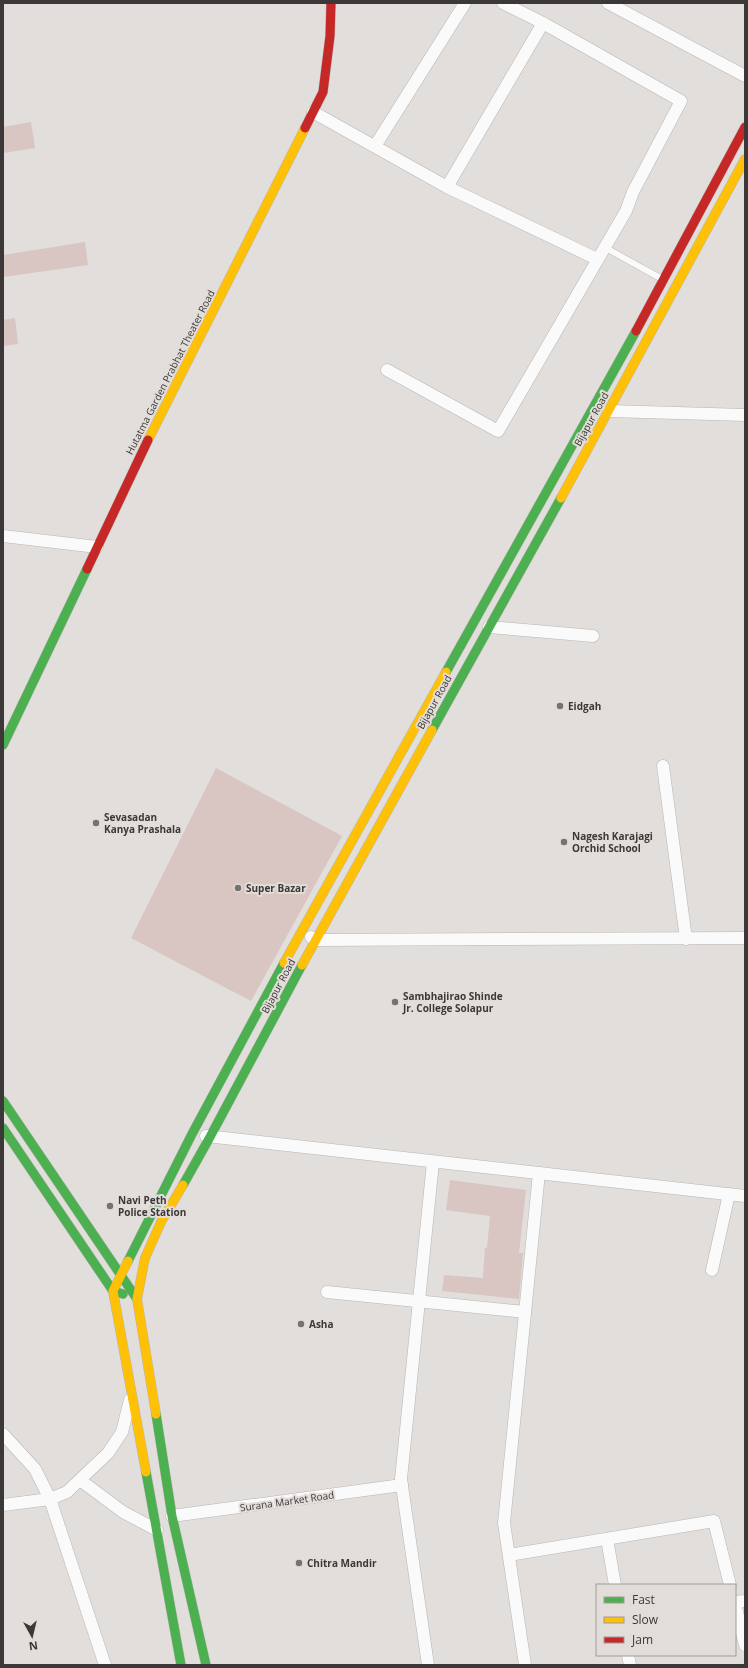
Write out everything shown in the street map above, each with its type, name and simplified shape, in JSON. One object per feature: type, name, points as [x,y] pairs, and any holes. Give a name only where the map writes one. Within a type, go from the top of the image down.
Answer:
[{"type":"main road","name":"Hutatma Garden Prabhat Theater Road","points":[[3,745],[146,444],[323,92],[330,36],[331,3]]},
{"type":"main road","points":[[113,1291],[192,1134],[301,932],[622,357],[745,127]]},
{"type":"main road","name":"Bijapur Road","points":[[137,1299],[145,1258],[161,1222],[210,1137],[315,940],[609,411],[745,158]]},
{"type":"main road","points":[[3,1101],[137,1299],[172,1516],[206,1665]]},
{"type":"main road","points":[[3,1128],[113,1291],[181,1665]]},
{"type":"main road","points":[[113,1291],[137,1299]]},
{"type":"street","points":[[375,146],[465,3]]},
{"type":"street","points":[[386,370],[498,431],[626,211],[632,192],[680,101],[543,23],[503,3]]},
{"type":"street","points":[[608,3],[745,76]]},
{"type":"street","points":[[447,187],[543,23]]},
{"type":"street","points":[[313,112],[447,187],[597,259]]},
{"type":"street","points":[[609,411],[745,415]]},
{"type":"street","points":[[3,536],[97,547]]},
{"type":"street","points":[[489,627],[593,636]]},
{"type":"street","points":[[663,766],[686,939]]},
{"type":"street","points":[[301,932],[315,940],[745,938]]},
{"type":"street","points":[[192,1134],[745,1196]]},
{"type":"street","points":[[428,1665],[402,1485],[402,1471],[433,1162]]},
{"type":"street","points":[[525,1665],[504,1523],[539,1173]]},
{"type":"street","points":[[712,1270],[729,1194]]},
{"type":"street","points":[[327,1292],[525,1312]]},
{"type":"street","points":[[3,1505],[50,1499],[67,1492],[108,1453],[122,1432],[132,1391]]},
{"type":"street","points":[[3,1434],[35,1469],[50,1499],[105,1665]]},
{"type":"street","points":[[80,1480],[123,1512],[157,1530]]},
{"type":"street","name":"Surana Market Road","points":[[172,1516],[402,1485]]},
{"type":"street","points":[[509,1555],[714,1521],[730,1584]]},
{"type":"street","points":[[607,1539],[616,1584]]},
{"type":"street","points":[[736,1607],[745,1645]]},
{"type":"lane","points":[[604,247],[663,279]]},
{"type":"building","points":[[31,122],[35,148],[3,153],[3,127]]},
{"type":"building","points":[[85,242],[88,265],[3,277],[3,255]]},
{"type":"building","points":[[15,318],[18,344],[3,346],[3,320]]},
{"type":"building","name":"Super Bazar","points":[[216,768],[342,836],[251,1001],[131,938]]},
{"type":"building","points":[[450,1180],[526,1190],[519,1253],[523,1253],[519,1299],[442,1291],[444,1275],[483,1278],[485,1248],[487,1248],[490,1216],[446,1210]]},
{"type":"traffic: fast","points":[[446,672],[636,331]]},
{"type":"traffic: fast","points":[[432,730],[561,498]]},
{"type":"traffic: fast","points":[[3,745],[87,569]]},
{"type":"traffic: fast","points":[[128,1261],[192,1134],[284,963]]},
{"type":"traffic: fast","points":[[183,1185],[302,965]]},
{"type":"traffic: fast","points":[[3,1101],[137,1299]]},
{"type":"traffic: fast","points":[[3,1128],[113,1291],[123,1294]]},
{"type":"traffic: fast","points":[[156,1414],[172,1516],[206,1665]]},
{"type":"traffic: fast","points":[[146,1472],[181,1665]]},
{"type":"traffic: slow","points":[[148,440],[305,128]]},
{"type":"traffic: slow","points":[[561,498],[745,159]]},
{"type":"traffic: slow","points":[[284,963],[446,672]]},
{"type":"traffic: slow","points":[[302,965],[432,730]]},
{"type":"traffic: slow","points":[[156,1414],[137,1299],[145,1258],[161,1222],[183,1185]]},
{"type":"traffic: slow","points":[[128,1261],[113,1291],[146,1472]]},
{"type":"traffic: jam","points":[[305,128],[323,92],[330,36],[331,3]]},
{"type":"traffic: jam","points":[[636,331],[745,127]]},
{"type":"traffic: jam","points":[[87,569],[148,440]]},
{"type":"place","name":"Eidgah","points":[[560,706]]},
{"type":"place","name":"Sevasadan Kanya Prashala","points":[[96,823]]},
{"type":"place","name":"Nagesh Karajagi Orchid School","points":[[564,842]]},
{"type":"place","name":"Super Bazar","points":[[238,888]]},
{"type":"place","name":"Sambhajirao Shinde Jr. College Solapur","points":[[395,1002]]},
{"type":"place","name":"Navi Peth Police Station","points":[[110,1206]]},
{"type":"place","name":"Asha","points":[[301,1324]]},
{"type":"place","name":"Chitra Mandir","points":[[299,1563]]}]
